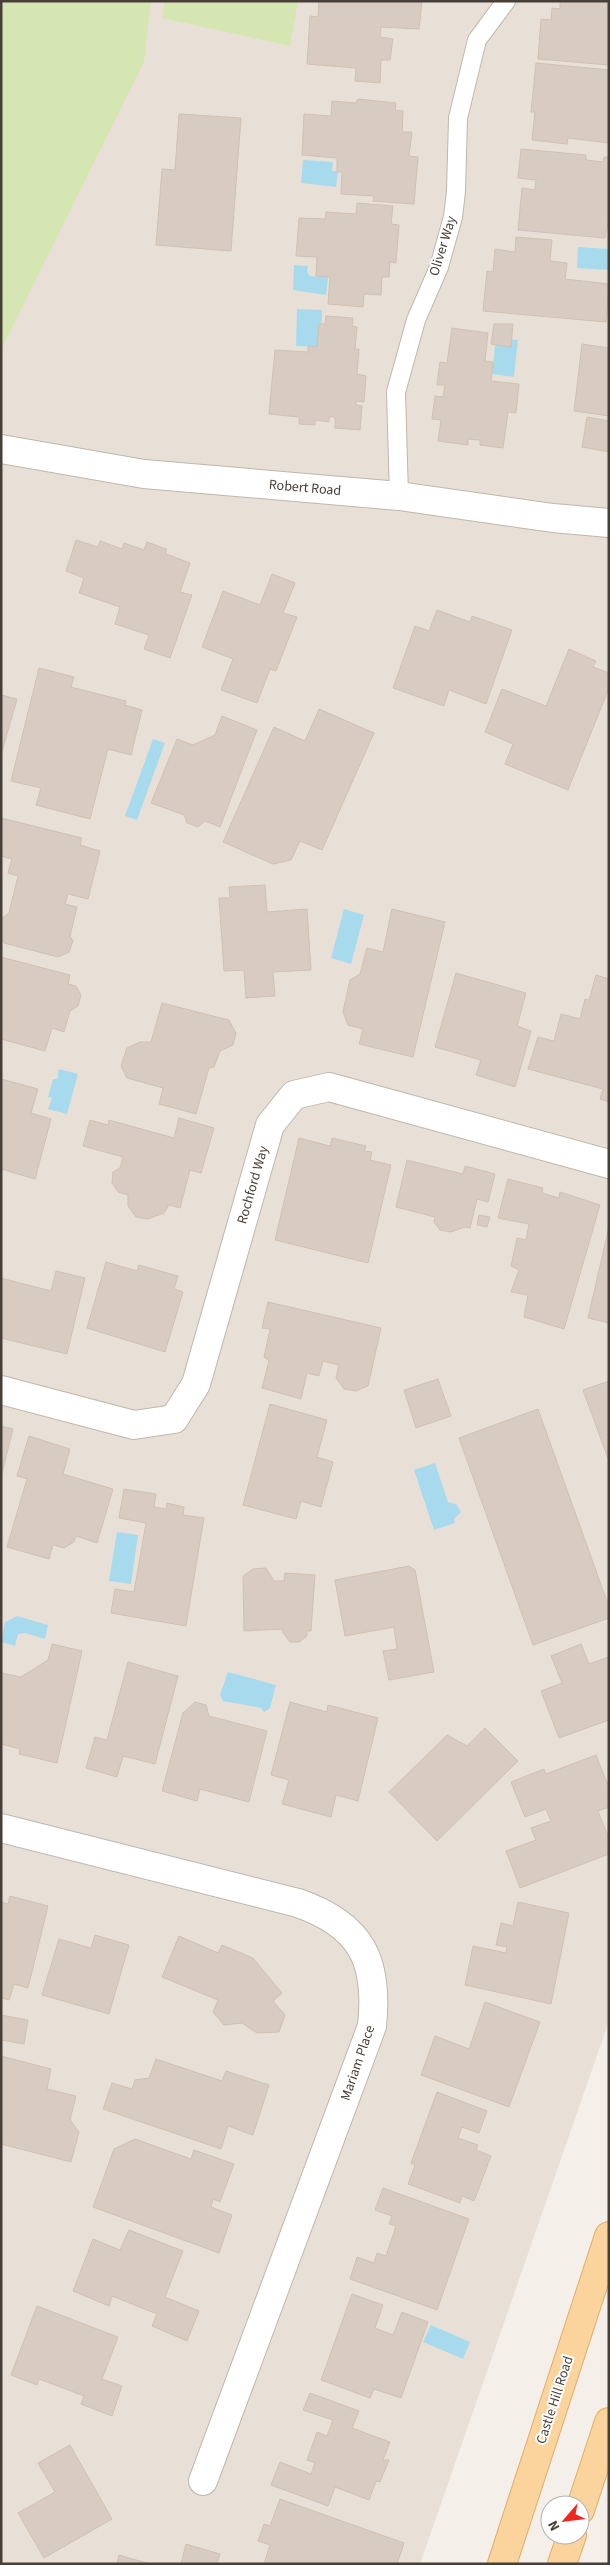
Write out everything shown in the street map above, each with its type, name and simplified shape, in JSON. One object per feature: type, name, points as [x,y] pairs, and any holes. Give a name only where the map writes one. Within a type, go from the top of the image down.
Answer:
[{"type":"main road","name":"Castle Hill Road","points":[[502,2564],[609,2236]]},
{"type":"main road","points":[[585,2495],[609,2422]]},
{"type":"main road","points":[[562,2564],[569,2545]]},
{"type":"street","name":"Robert Road","points":[[1,449],[144,474],[399,496],[553,518],[609,523]]},
{"type":"street","name":"Rochford Way","points":[[1,1390],[134,1425],[174,1419],[196,1384],[270,1125],[294,1095],[329,1088],[609,1164]]},
{"type":"street","name":"Mariam Place","points":[[1,1828],[298,1903],[320,1911],[345,1928],[356,1939],[367,1960],[373,1982],[372,2026],[203,2481]]},
{"type":"lane","name":"Oliver Way","points":[[399,496],[396,392],[416,320],[439,267],[453,217],[456,191],[458,118],[477,40],[506,1]]},
{"type":"shaded area","points":[[1,1],[609,1],[609,2021],[420,2564],[1,2564]]},
{"type":"green space","points":[[1,1],[151,1],[144,62],[1,350]]},
{"type":"green space","points":[[165,1],[298,1],[290,46],[162,18]]},
{"type":"water","points":[[303,160],[333,162],[332,171],[338,171],[336,187],[301,183]]},
{"type":"water","points":[[578,247],[609,249],[609,270],[577,268]]},
{"type":"water","points":[[294,265],[308,266],[307,272],[310,276],[328,277],[326,295],[293,290]]},
{"type":"water","points":[[297,309],[322,310],[321,347],[296,346]]},
{"type":"water","points":[[496,338],[518,340],[514,377],[492,374]]},
{"type":"water","points":[[153,739],[165,743],[137,820],[125,816]]},
{"type":"water","points":[[344,909],[364,915],[351,964],[331,958]]},
{"type":"water","points":[[59,1069],[78,1074],[67,1114],[48,1109],[52,1098],[48,1097],[53,1079],[57,1079]]},
{"type":"water","points":[[435,1463],[448,1502],[456,1504],[461,1512],[454,1519],[455,1523],[434,1530],[414,1470]]},
{"type":"water","points":[[117,1532],[138,1535],[131,1584],[109,1581]]},
{"type":"water","points":[[17,1616],[48,1625],[45,1639],[25,1633],[18,1634],[15,1646],[1,1642],[5,1622]]},
{"type":"water","points":[[228,1672],[276,1685],[270,1708],[264,1712],[261,1708],[223,1701],[220,1695]]},
{"type":"water","points":[[431,2325],[470,2342],[463,2359],[423,2342]]},
{"type":"building","points":[[319,1],[422,1],[419,29],[381,27],[380,37],[393,39],[390,60],[381,60],[380,83],[355,81],[356,68],[307,64],[310,16],[318,17]]},
{"type":"building","points":[[560,1],[609,1],[609,65],[538,59],[541,19],[551,20],[552,8],[560,9]]},
{"type":"building","points":[[536,63],[609,70],[609,143],[568,138],[567,144],[532,140],[535,112],[531,112]]},
{"type":"building","points":[[358,99],[396,103],[395,110],[403,111],[402,132],[412,132],[409,156],[418,157],[414,204],[373,201],[374,196],[341,194],[342,172],[337,172],[337,158],[302,155],[304,114],[331,116],[332,101],[356,103]]},
{"type":"building","points":[[179,114],[241,118],[231,251],[156,245],[162,169],[175,170]]},
{"type":"building","points":[[521,149],[586,155],[586,160],[603,162],[604,157],[609,157],[609,217],[605,238],[518,230],[522,188],[535,190],[536,180],[518,178]]},
{"type":"building","points":[[357,203],[393,206],[391,224],[399,225],[396,263],[390,262],[389,277],[382,277],[381,295],[364,294],[363,307],[328,304],[330,277],[316,276],[317,257],[296,256],[299,218],[325,219],[326,212],[356,214]]},
{"type":"building","points":[[516,237],[552,240],[550,261],[567,263],[565,279],[609,284],[606,322],[483,311],[487,271],[493,272],[495,249],[515,252]]},
{"type":"building","points":[[326,316],[353,318],[352,326],[357,327],[355,349],[359,349],[357,374],[366,376],[364,402],[356,401],[356,405],[362,406],[360,430],[335,428],[335,417],[329,417],[329,422],[315,420],[315,425],[299,424],[299,417],[269,414],[275,350],[308,352],[308,346],[317,347],[319,324],[325,324]]},
{"type":"building","points":[[494,324],[513,324],[511,347],[491,344]]},
{"type":"building","points":[[452,328],[488,333],[485,361],[493,362],[491,381],[519,384],[516,413],[508,412],[503,448],[480,445],[480,440],[468,439],[468,445],[438,441],[441,420],[432,419],[435,396],[443,397],[445,385],[437,385],[440,362],[447,363]]},
{"type":"building","points":[[582,344],[609,348],[609,416],[574,411]]},
{"type":"building","points":[[587,417],[609,421],[609,452],[582,447]]},
{"type":"building","points":[[76,540],[98,547],[100,541],[122,549],[124,543],[144,550],[147,542],[166,549],[166,554],[190,563],[180,592],[192,595],[170,658],[144,649],[149,635],[115,624],[120,607],[79,593],[84,578],[66,571]]},
{"type":"building","points":[[272,574],[295,583],[283,613],[297,617],[276,671],[270,669],[257,703],[221,690],[233,659],[202,647],[223,591],[260,605]]},
{"type":"building","points":[[437,610],[470,622],[472,616],[512,630],[486,704],[449,690],[444,706],[393,688],[415,626],[429,631]]},
{"type":"building","points":[[569,649],[596,661],[593,667],[609,673],[609,688],[568,790],[505,764],[513,744],[485,732],[502,689],[546,706]]},
{"type":"building","points":[[39,668],[74,677],[71,687],[126,701],[125,705],[142,710],[131,755],[108,749],[90,819],[36,805],[41,788],[11,781]]},
{"type":"building","points":[[1,695],[17,699],[1,755]]},
{"type":"building","points":[[319,709],[374,733],[322,850],[300,841],[291,860],[273,864],[223,842],[274,727],[305,741]]},
{"type":"building","points":[[222,716],[257,730],[220,827],[205,821],[198,827],[187,823],[184,815],[151,803],[177,739],[193,745],[215,735]]},
{"type":"building","points":[[1,818],[82,838],[80,845],[100,851],[88,899],[68,894],[65,904],[77,907],[70,936],[73,941],[69,952],[58,957],[4,943],[1,939],[1,919],[9,913],[18,876],[8,873],[12,859],[1,856]]},
{"type":"building","points":[[265,885],[267,912],[307,909],[311,970],[273,972],[275,996],[246,998],[244,970],[224,971],[219,898],[230,898],[229,887]]},
{"type":"building","points":[[392,909],[445,922],[413,1057],[359,1044],[363,1029],[348,1025],[343,1012],[350,980],[360,974],[367,948],[383,952]]},
{"type":"building","points":[[1,957],[70,975],[68,984],[76,986],[81,995],[78,1006],[70,1011],[64,1032],[52,1028],[45,1051],[1,1039]]},
{"type":"building","points":[[456,973],[526,993],[517,1026],[531,1031],[515,1087],[476,1075],[481,1060],[435,1047]]},
{"type":"building","points":[[596,975],[609,979],[609,1102],[600,1099],[603,1089],[528,1069],[538,1037],[554,1041],[561,1014],[580,1019],[585,999],[589,1000]]},
{"type":"building","points":[[162,1003],[229,1020],[236,1033],[233,1045],[220,1051],[214,1067],[209,1068],[196,1114],[159,1104],[163,1088],[127,1078],[121,1066],[127,1048],[140,1042],[151,1042]]},
{"type":"building","points":[[1,1079],[38,1089],[31,1113],[51,1119],[35,1179],[1,1169]]},
{"type":"building","points":[[179,1118],[214,1128],[201,1173],[190,1170],[180,1208],[169,1205],[164,1213],[148,1219],[136,1217],[128,1206],[128,1195],[118,1192],[112,1183],[113,1172],[120,1168],[123,1157],[83,1146],[90,1120],[108,1125],[109,1120],[174,1138]]},
{"type":"building","points":[[299,1138],[330,1146],[332,1138],[366,1146],[364,1151],[372,1152],[370,1160],[391,1165],[368,1263],[275,1240]]},
{"type":"building","points":[[407,1160],[463,1174],[465,1166],[495,1174],[488,1202],[477,1199],[470,1228],[465,1227],[451,1232],[440,1230],[434,1222],[435,1217],[396,1207]]},
{"type":"building","points":[[508,1179],[543,1188],[542,1193],[559,1198],[560,1192],[600,1205],[564,1329],[524,1317],[528,1295],[511,1292],[519,1270],[511,1266],[517,1238],[526,1240],[529,1224],[498,1218]]},
{"type":"building","points":[[479,1215],[490,1217],[487,1227],[477,1225]]},
{"type":"building","points":[[609,1227],[609,1323],[588,1318]]},
{"type":"building","points":[[106,1262],[137,1271],[139,1265],[178,1276],[174,1289],[183,1292],[165,1352],[87,1328]]},
{"type":"building","points":[[56,1271],[85,1278],[67,1354],[1,1338],[1,1278],[51,1291]]},
{"type":"building","points":[[268,1302],[381,1328],[368,1386],[356,1391],[344,1389],[336,1378],[339,1365],[323,1361],[319,1376],[307,1373],[301,1399],[262,1388],[269,1361],[264,1357],[270,1329],[262,1328]]},
{"type":"building","points":[[438,1379],[451,1416],[416,1428],[404,1390]]},
{"type":"building","points":[[609,1381],[609,1461],[583,1390]]},
{"type":"building","points":[[270,1404],[327,1420],[317,1457],[333,1462],[321,1507],[301,1501],[296,1519],[243,1505]]},
{"type":"building","points":[[538,1409],[609,1607],[609,1618],[533,1645],[459,1438]]},
{"type":"building","points":[[1,1426],[13,1429],[1,1477]]},
{"type":"building","points":[[29,1436],[70,1449],[63,1474],[113,1489],[97,1543],[76,1536],[74,1542],[64,1548],[53,1545],[49,1559],[7,1547],[27,1479],[17,1476]]},
{"type":"building","points":[[124,1489],[156,1494],[154,1507],[166,1509],[167,1503],[184,1507],[183,1515],[204,1518],[186,1626],[111,1613],[115,1589],[134,1592],[146,1523],[119,1518]]},
{"type":"building","points":[[409,1566],[415,1570],[434,1672],[389,1680],[383,1651],[397,1649],[394,1627],[345,1636],[335,1580]]},
{"type":"building","points":[[266,1568],[274,1581],[284,1581],[285,1573],[315,1575],[311,1631],[307,1631],[307,1636],[299,1642],[290,1642],[283,1633],[283,1629],[244,1631],[243,1576],[253,1569]]},
{"type":"building","points":[[52,1644],[82,1651],[57,1763],[19,1754],[20,1749],[1,1744],[1,1673],[21,1677],[48,1660]]},
{"type":"building","points":[[581,1644],[589,1664],[609,1657],[609,1720],[559,1738],[541,1691],[562,1683],[551,1656]]},
{"type":"building","points":[[128,1662],[178,1676],[155,1764],[123,1756],[117,1777],[86,1768],[95,1737],[107,1740]]},
{"type":"building","points":[[195,1702],[206,1705],[209,1716],[267,1731],[249,1802],[200,1789],[197,1801],[162,1791],[183,1713]]},
{"type":"building","points":[[290,1702],[327,1712],[328,1705],[378,1718],[358,1801],[336,1795],[331,1817],[282,1804],[289,1780],[271,1775]]},
{"type":"building","points":[[485,1728],[518,1761],[437,1841],[389,1792],[447,1735],[467,1746]]},
{"type":"building","points":[[596,1755],[609,1788],[609,1807],[598,1811],[609,1839],[609,1854],[520,1888],[506,1851],[536,1840],[531,1828],[551,1821],[546,1809],[525,1817],[511,1782],[544,1769],[546,1774]]},
{"type":"building","points":[[10,1896],[48,1906],[28,1988],[14,1984],[9,2000],[1,1998],[1,1902],[8,1904]]},
{"type":"building","points":[[518,1902],[569,1913],[551,2004],[465,1985],[473,1946],[506,1953],[507,1947],[496,1945],[501,1923],[513,1926]]},
{"type":"building","points":[[95,1935],[129,1945],[109,2014],[42,1995],[59,1939],[91,1948]]},
{"type":"building","points":[[179,1936],[218,1953],[222,1945],[253,1958],[282,1993],[273,2001],[285,2015],[279,2032],[257,2033],[242,2023],[224,2025],[213,2012],[218,2000],[162,1977]]},
{"type":"building","points":[[485,2002],[540,2022],[509,2107],[421,2075],[435,2036],[469,2049]]},
{"type":"building","points":[[1,2015],[28,2020],[24,2044],[1,2040]]},
{"type":"building","points":[[1,2056],[51,2069],[47,2089],[76,2096],[70,2120],[79,2132],[71,2162],[1,2144]]},
{"type":"building","points":[[156,2059],[222,2081],[226,2071],[269,2085],[253,2135],[228,2126],[221,2149],[103,2109],[112,2083],[132,2089],[135,2080],[149,2078]]},
{"type":"building","points":[[437,2092],[487,2111],[479,2133],[462,2127],[458,2138],[478,2145],[476,2150],[491,2156],[474,2201],[462,2196],[460,2203],[408,2184],[415,2165],[411,2163]]},
{"type":"building","points":[[135,2139],[191,2159],[194,2150],[234,2164],[220,2202],[213,2199],[211,2207],[232,2215],[219,2253],[93,2207],[114,2149]]},
{"type":"building","points":[[383,2188],[469,2219],[437,2310],[350,2279],[357,2257],[374,2263],[377,2253],[386,2256],[396,2226],[389,2224],[392,2216],[375,2210]]},
{"type":"building","points":[[129,2230],[183,2251],[165,2297],[199,2311],[187,2341],[152,2326],[157,2314],[112,2296],[109,2306],[73,2291],[93,2239],[120,2250]]},
{"type":"building","points":[[352,2294],[383,2305],[375,2328],[393,2335],[402,2312],[428,2322],[401,2398],[374,2389],[370,2398],[321,2380]]},
{"type":"building","points":[[37,2306],[118,2337],[102,2379],[122,2386],[112,2416],[81,2404],[84,2396],[39,2379],[37,2385],[11,2375]]},
{"type":"building","points":[[310,2393],[359,2411],[352,2428],[390,2442],[383,2460],[389,2460],[380,2482],[376,2481],[369,2500],[335,2487],[328,2506],[271,2485],[280,2462],[311,2474],[315,2463],[307,2460],[317,2432],[327,2436],[333,2420],[303,2410]]},
{"type":"building","points":[[70,2445],[112,2519],[44,2558],[18,2513],[55,2492],[38,2463]]},
{"type":"building","points":[[280,2499],[404,2543],[397,2564],[264,2564],[270,2545],[258,2541],[264,2524],[270,2526]]},
{"type":"building","points":[[186,2544],[220,2554],[217,2564],[181,2564]]},
{"type":"building","points":[[119,2555],[150,2564],[117,2564]]}]
